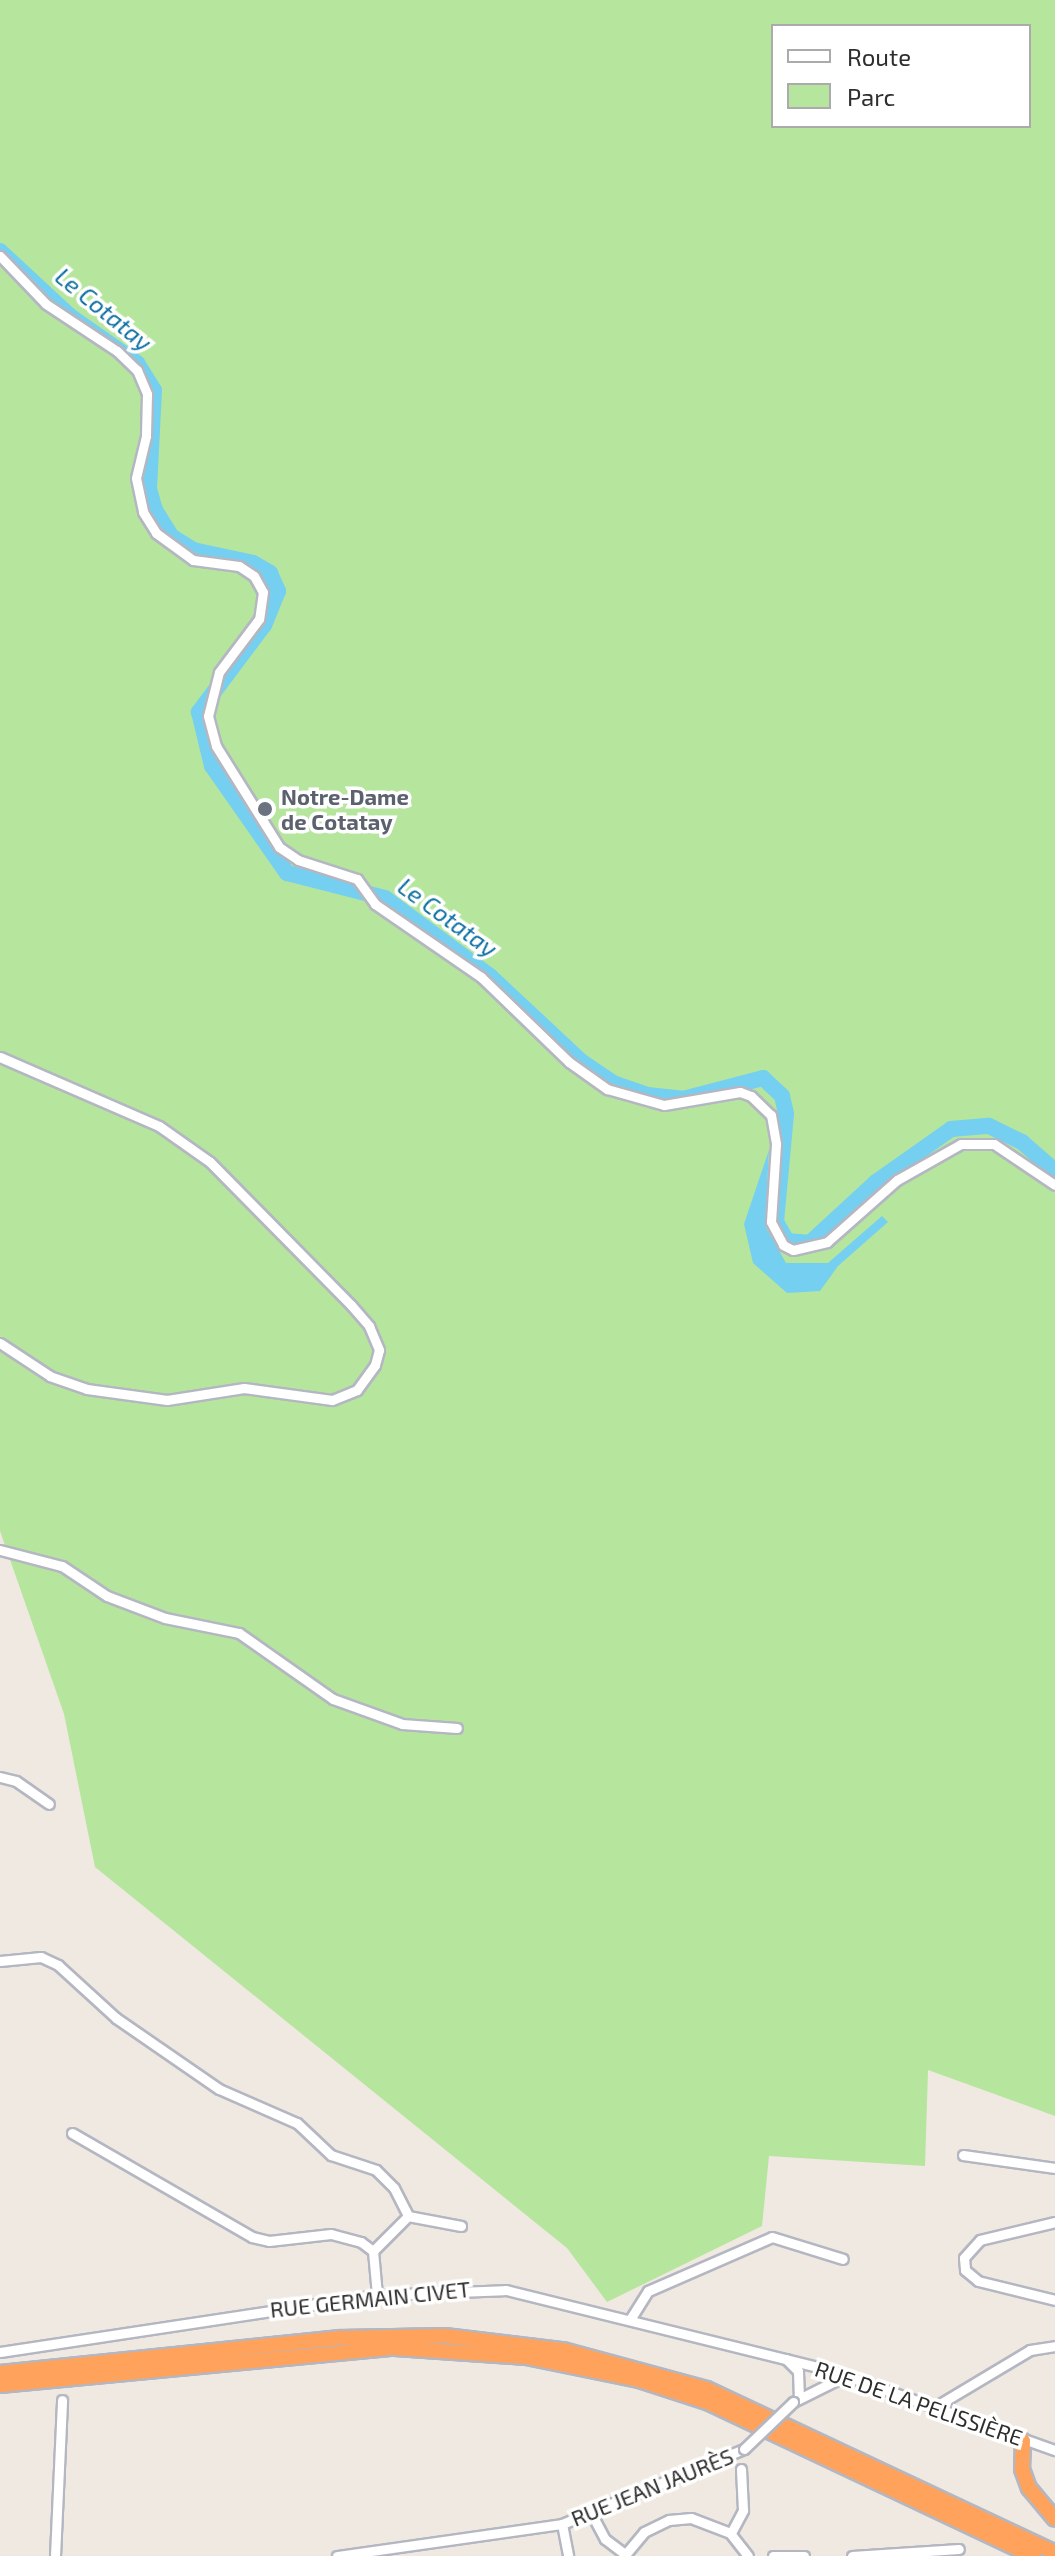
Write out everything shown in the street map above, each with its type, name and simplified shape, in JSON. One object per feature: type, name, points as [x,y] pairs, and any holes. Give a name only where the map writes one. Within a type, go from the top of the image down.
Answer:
[{"type":"highway","points":[[0,2373],[340,2338],[445,2336],[563,2350],[707,2389],[1055,2553]]},
{"type":"highway","points":[[0,2385],[395,2348],[526,2357],[639,2380],[707,2402],[1033,2556]]},
{"type":"highway","points":[[1023,2441],[1026,2478],[1055,2519]]},
{"type":"street","points":[[0,256],[46,304],[137,370],[147,394],[146,436],[136,478],[143,512],[156,533],[193,560],[239,566],[254,576],[263,592],[259,619],[225,661],[208,716],[216,746],[279,847],[298,860],[365,886],[375,904],[481,977],[569,1062],[607,1089],[664,1105],[740,1092],[751,1096],[771,1115],[776,1144],[771,1222],[783,1245],[793,1250],[827,1242],[897,1180],[961,1144],[994,1144],[1055,1185]]},
{"type":"street","points":[[0,1057],[159,1126],[210,1162],[351,1305],[369,1326],[379,1350],[375,1365],[357,1390],[332,1400],[244,1388],[167,1400],[87,1389],[50,1376],[0,1343]]},
{"type":"street","points":[[0,1550],[62,1566],[107,1596],[165,1618],[239,1633],[333,1699],[402,1724],[457,1728]]},
{"type":"street","points":[[0,1777],[16,1781],[49,1804]]},
{"type":"street","points":[[0,1961],[32,1956],[58,1965],[116,2018],[219,2089],[297,2123],[331,2155],[376,2170],[394,2188],[408,2216]]},
{"type":"street","points":[[72,2133],[252,2237],[269,2241],[345,2235],[373,2251]]},
{"type":"street","points":[[963,2155],[1055,2168]]},
{"type":"street","points":[[408,2216],[461,2226]]},
{"type":"street","points":[[373,2251],[408,2216]]},
{"type":"street","points":[[1055,2222],[980,2240],[964,2258],[965,2270],[978,2281],[1055,2300]]},
{"type":"street","points":[[631,2318],[648,2291],[772,2237],[843,2259]]},
{"type":"street","points":[[373,2251],[377,2295]]},
{"type":"street","name":"RUE GERMAIN CIVET","points":[[0,2352],[377,2295],[506,2290],[783,2357]]},
{"type":"street","points":[[938,2405],[1030,2350],[1055,2346]]},
{"type":"street","points":[[783,2357],[798,2371],[796,2398]]},
{"type":"street","name":"RUE DE LA PELISSIÈRE","points":[[783,2357],[938,2405],[1023,2441],[1055,2450]]},
{"type":"street","name":"RUE JEAN JAURÈS","points":[[337,2556],[406,2551],[562,2524],[744,2449],[796,2398],[847,2375]]},
{"type":"street","points":[[55,2556],[62,2400]]},
{"type":"street","points":[[731,2533],[743,2510],[741,2469]]},
{"type":"street","points":[[590,2511],[605,2539],[624,2555],[644,2532],[674,2519],[704,2521],[731,2533],[748,2556]]},
{"type":"street","points":[[562,2524],[568,2556]]},
{"type":"street","points":[[852,2556],[959,2549]]},
{"type":"street","points":[[773,2556],[804,2556]]},
{"type":"green space","points":[[0,0],[1055,0],[1055,2116],[928,2070],[925,2166],[769,2156],[762,2226],[607,2302],[567,2248],[95,1867],[64,1714],[0,1531]]},
{"type":"water","points":[[769,1150],[765,1226],[786,1263],[828,1263],[882,1216],[888,1222],[838,1266],[820,1291],[787,1293],[753,1263],[744,1224]]},
{"type":"waterway","name":"Le Cotatay","points":[[0,251],[70,316],[137,363],[154,390],[149,489],[155,510],[171,536],[193,550],[253,563],[270,573],[278,591],[264,625],[199,712],[212,766],[287,873],[385,898],[490,976],[582,1062],[613,1083],[647,1095],[683,1099],[763,1078],[782,1096],[786,1114],[776,1222],[787,1241],[810,1243],[876,1182],[951,1129],[989,1126],[1022,1142],[1055,1171]]},
{"type":"place","name":"Notre-Dame de Cotatay","points":[[265,809]]}]
